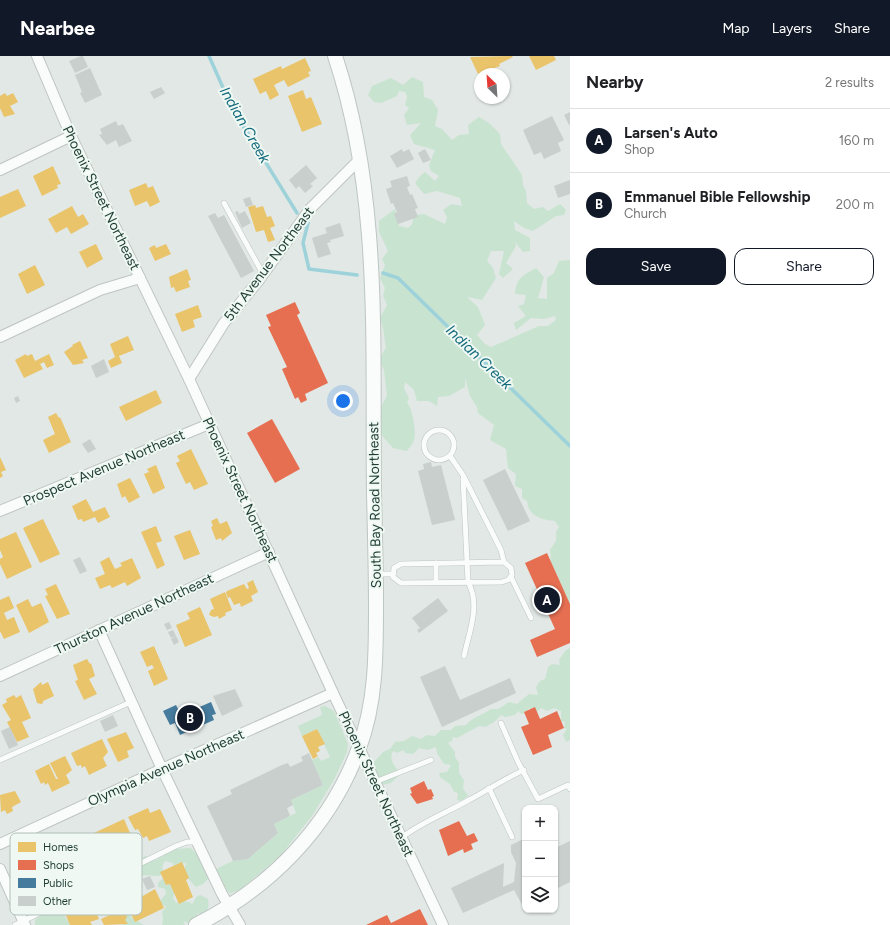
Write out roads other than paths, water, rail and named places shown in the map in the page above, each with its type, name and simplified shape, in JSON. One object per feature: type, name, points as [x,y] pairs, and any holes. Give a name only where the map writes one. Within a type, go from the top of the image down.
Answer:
[{"type":"street","name":"Phoenix Street Northeast","points":[[37,56],[71,136],[189,379],[333,693],[360,747],[442,925]]},
{"type":"street","name":"South Bay Road Northeast","points":[[196,925],[230,907],[268,878],[304,843],[333,802],[360,747],[369,712],[376,671],[372,298],[368,222],[361,158],[354,124],[335,56]]},
{"type":"street","points":[[0,170],[71,136]]},
{"type":"street","name":"5th Avenue Northeast","points":[[189,379],[224,323],[263,274],[310,209],[361,158]]},
{"type":"street","points":[[0,337],[100,290],[140,278]]},
{"type":"street","name":"Prospect Avenue Northeast","points":[[0,511],[209,424]]},
{"type":"street","name":"Thurston Avenue Northeast","points":[[0,676],[269,552]]},
{"type":"street","points":[[99,630],[162,769],[197,842],[240,925]]},
{"type":"street","name":"Olympia Avenue Northeast","points":[[24,833],[162,769],[333,693]]},
{"type":"street","name":"Olympia Avenue Northeast","points":[[0,844],[10,839]]},
{"type":"street","points":[[0,869],[10,895]]},
{"type":"lane","points":[[224,203],[263,274]]},
{"type":"lane","points":[[439,430],[449,433],[454,442],[453,452],[450,456],[442,461],[432,459],[428,456],[424,447],[426,437],[430,433],[439,430]]},
{"type":"lane","points":[[450,456],[463,475],[500,550],[504,562],[511,568],[511,577],[531,618]]},
{"type":"lane","points":[[463,475],[468,582],[474,592],[475,605],[464,656]]},
{"type":"lane","points":[[392,574],[394,568],[399,564],[504,562]]},
{"type":"lane","points":[[436,563],[436,582]]},
{"type":"lane","points":[[376,574],[392,574]]},
{"type":"lane","points":[[392,574],[395,579],[401,582],[504,582],[511,577]]},
{"type":"lane","points":[[0,760],[131,702]]},
{"type":"lane","points":[[501,722],[518,762],[524,770],[538,799],[568,785],[570,789]]},
{"type":"lane","points":[[375,782],[431,760]]},
{"type":"lane","points":[[401,838],[415,827],[470,800],[505,778],[524,770]]},
{"type":"lane","points":[[490,788],[512,837]]},
{"type":"lane","points":[[142,863],[186,842],[197,842]]},
{"type":"lane","points":[[21,924],[39,915]]},
{"type":"waterway","name":"Indian Creek","points":[[209,56],[232,108],[297,213]]},
{"type":"waterway","name":"Indian Creek","points":[[308,223],[303,243],[309,269],[357,275]]},
{"type":"waterway","name":"Indian Creek","points":[[383,273],[398,278],[570,446]]},
{"type":"place","name":"Larsen's Auto","points":[[547,600]]},
{"type":"place","name":"Emmanuel Bible Fellowship","points":[[190,718]]}]
